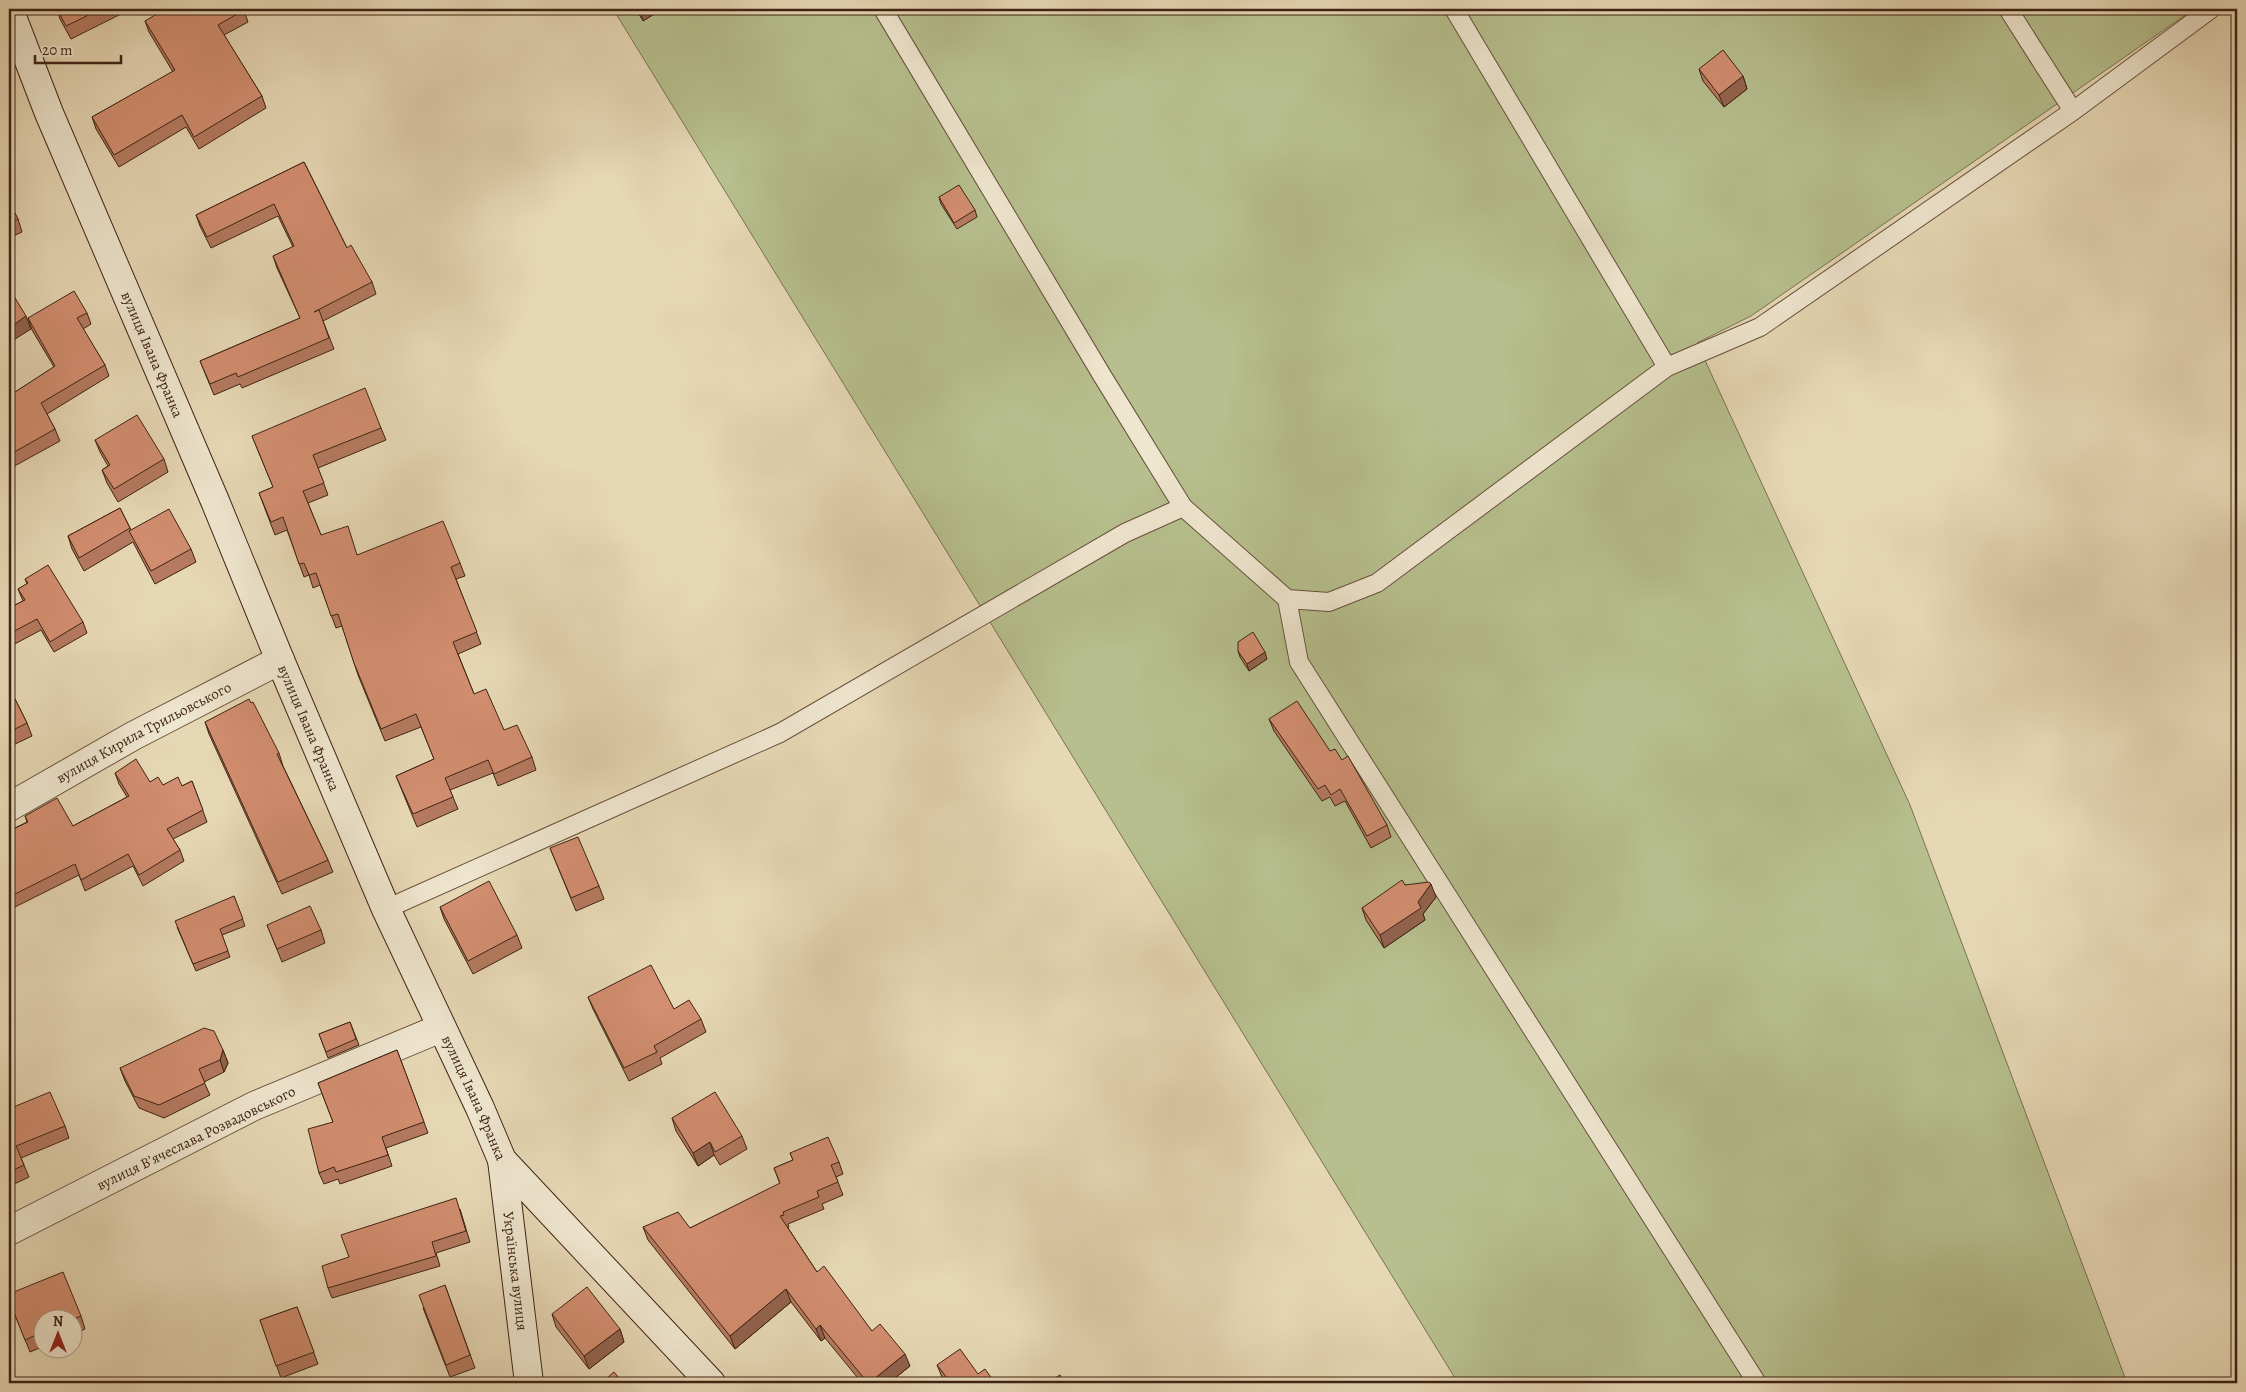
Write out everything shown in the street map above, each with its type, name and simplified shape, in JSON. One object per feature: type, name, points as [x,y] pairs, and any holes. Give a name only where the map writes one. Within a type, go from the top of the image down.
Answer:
[{"type":"street","name":"вулиця Івана Франка","points":[[9,9],[49,113],[215,501],[280,660],[386,909],[502,1160],[711,1383]]},
{"type":"street","name":"вулиця Кирила Трильовського","points":[[9,807],[133,736],[280,660]]},
{"type":"street","name":"вулиця Вʼячеслава Розвадовського","points":[[9,1231],[254,1106],[441,1028]]},
{"type":"street","name":"Українська вулиця","points":[[502,1160],[529,1383]]},
{"type":"lane","points":[[883,9],[1183,507],[1287,599],[1329,602],[1377,583],[1666,367],[1760,327],[2074,111],[2211,9]]},
{"type":"lane","points":[[1454,9],[1666,367]]},
{"type":"lane","points":[[2008,9],[2074,111]]},
{"type":"lane","points":[[386,909],[780,733],[1125,533],[1183,507]]},
{"type":"lane","points":[[1287,599],[1299,662],[1757,1383]]},
{"type":"green space","points":[[613,9],[2194,9],[1751,316],[1697,343],[1910,805],[2127,1383],[1458,1383]]},
{"type":"building","points":[[57,9],[101,9],[66,26]]},
{"type":"building","points":[[165,9],[243,9],[218,25],[262,96],[194,137],[182,115],[114,155],[92,117],[175,70],[145,21]]},
{"type":"building","points":[[637,9],[650,9],[641,14]]},
{"type":"building","points":[[1723,50],[1743,76],[1719,95],[1699,69]]},
{"type":"building","points":[[304,162],[347,248],[351,245],[372,282],[314,312],[319,310],[329,338],[238,377],[236,373],[210,384],[200,361],[300,318],[273,256],[294,246],[274,204],[207,237],[196,215]]},
{"type":"building","points":[[959,185],[975,210],[954,223],[939,197]]},
{"type":"building","points":[[9,202],[18,219],[9,224]]},
{"type":"building","points":[[74,291],[87,313],[77,318],[105,365],[41,403],[55,429],[9,455],[9,424],[14,421],[9,414],[9,396],[55,366],[28,318]]},
{"type":"building","points":[[12,293],[26,316],[9,328],[9,295]]},
{"type":"building","points":[[365,388],[381,428],[313,455],[324,483],[303,491],[321,535],[348,526],[357,555],[443,521],[460,563],[451,567],[477,632],[453,642],[474,694],[486,689],[504,730],[517,725],[532,757],[494,774],[488,760],[445,778],[453,797],[413,814],[396,776],[434,759],[416,714],[381,729],[354,663],[338,614],[331,616],[316,573],[309,575],[304,563],[299,564],[283,517],[271,522],[259,493],[273,487],[252,436]]},
{"type":"building","points":[[137,415],[164,459],[114,489],[102,470],[110,465],[95,440]]},
{"type":"building","points":[[120,508],[130,528],[79,558],[68,536]]},
{"type":"building","points":[[169,509],[191,549],[151,571],[129,531]]},
{"type":"building","points":[[48,565],[83,622],[50,642],[37,619],[9,634],[9,608],[25,600],[18,589],[28,583],[25,579]]},
{"type":"building","points":[[1253,632],[1265,652],[1247,664],[1238,651],[1238,642]]},
{"type":"building","points":[[9,687],[27,723],[9,732]]},
{"type":"building","points":[[249,699],[251,703],[253,702],[279,753],[277,754],[328,860],[278,882],[205,722]]},
{"type":"building","points":[[1297,701],[1330,751],[1335,749],[1342,760],[1348,756],[1387,825],[1367,836],[1340,789],[1331,795],[1325,785],[1318,789],[1269,719]]},
{"type":"building","points":[[136,759],[150,782],[158,777],[163,785],[178,777],[182,786],[192,781],[203,810],[167,829],[180,850],[139,875],[128,854],[81,880],[75,864],[9,897],[9,831],[28,822],[25,816],[57,798],[73,826],[129,796],[115,773]]},
{"type":"building","points":[[578,837],[599,886],[571,898],[550,848]]},
{"type":"building","points":[[1402,880],[1405,885],[1429,882],[1431,884],[1418,902],[1421,908],[1380,935],[1362,908]]},
{"type":"building","points":[[489,881],[517,935],[468,961],[440,907]]},
{"type":"building","points":[[234,896],[243,919],[220,929],[228,951],[193,964],[175,921]]},
{"type":"building","points":[[310,906],[321,930],[277,949],[267,925]]},
{"type":"building","points":[[651,965],[674,1009],[689,1000],[701,1019],[654,1046],[657,1052],[624,1068],[588,997]]},
{"type":"building","points":[[350,1022],[356,1039],[326,1052],[319,1034]]},
{"type":"building","points":[[204,1028],[214,1031],[223,1050],[220,1060],[199,1069],[205,1083],[159,1105],[134,1096],[120,1068]]},
{"type":"building","points":[[397,1050],[424,1122],[382,1137],[388,1155],[336,1172],[334,1167],[319,1173],[308,1129],[333,1122],[318,1083]]},
{"type":"building","points":[[50,1092],[65,1126],[16,1146],[24,1165],[9,1172],[9,1104],[11,1108]]},
{"type":"building","points":[[715,1092],[742,1136],[715,1152],[710,1142],[693,1153],[672,1118]]},
{"type":"building","points":[[828,1137],[839,1162],[831,1165],[838,1182],[817,1191],[819,1197],[783,1212],[784,1215],[780,1216],[817,1272],[824,1266],[872,1331],[880,1324],[905,1354],[869,1383],[820,1325],[816,1329],[786,1289],[730,1336],[643,1227],[678,1212],[690,1228],[780,1183],[774,1168],[793,1160],[790,1153]]},
{"type":"building","points":[[456,1198],[466,1231],[432,1242],[436,1256],[328,1288],[322,1266],[349,1257],[341,1235]]},
{"type":"building","points":[[63,1272],[79,1310],[32,1310],[32,1337],[25,1340],[9,1300],[9,1294]]},
{"type":"building","points":[[445,1285],[470,1355],[446,1365],[419,1295]]},
{"type":"building","points":[[587,1287],[620,1329],[584,1356],[552,1314]]},
{"type":"building","points":[[297,1307],[314,1352],[276,1366],[260,1320]]},
{"type":"building","points":[[960,1349],[978,1374],[985,1369],[995,1383],[951,1383],[937,1365]]},
{"type":"building","points":[[614,1372],[623,1383],[601,1383]]},
{"type":"building","points":[[1060,1375],[1064,1383],[1047,1383]]}]
